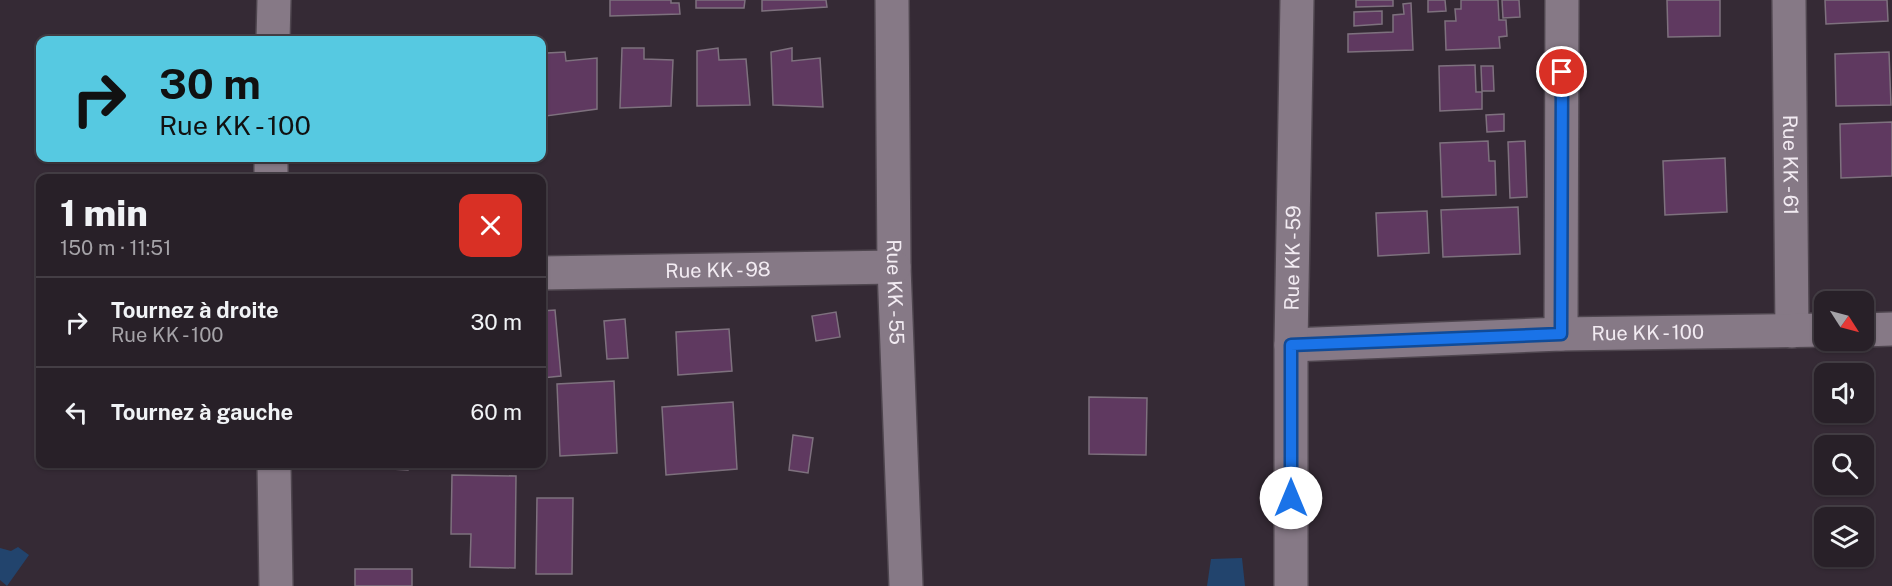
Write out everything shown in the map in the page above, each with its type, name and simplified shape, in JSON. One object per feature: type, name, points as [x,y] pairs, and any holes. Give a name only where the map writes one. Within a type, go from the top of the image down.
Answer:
[{"type":"street","points":[[273,36],[274,0]]},
{"type":"street","name":"Rue KK - 55","points":[[892,0],[894,267],[906,586]]},
{"type":"street","name":"Rue KK - 59","points":[[1291,586],[1291,345],[1297,0]]},
{"type":"street","points":[[1561,334],[1563,0]]},
{"type":"street","name":"Rue KK - 61","points":[[1789,0],[1792,331]]},
{"type":"street","name":"Rue KK - 98","points":[[546,273],[894,267]]},
{"type":"street","points":[[1874,330],[1892,329]]},
{"type":"street","name":"Rue KK - 100","points":[[1291,345],[1561,334],[1814,330]]},
{"type":"street","points":[[274,468],[276,586]]},
{"type":"water","points":[[18,547],[29,555],[7,586],[0,580],[0,548],[11,551]]},
{"type":"water","points":[[1242,558],[1245,586],[1207,586],[1211,559]]},
{"type":"building","points":[[610,0],[671,0],[671,3],[679,3],[680,14],[610,16]]},
{"type":"building","points":[[696,0],[745,0],[744,8],[696,8]]},
{"type":"building","points":[[762,0],[826,0],[827,7],[762,11]]},
{"type":"building","points":[[1356,0],[1393,0],[1393,6],[1356,7]]},
{"type":"building","points":[[1428,0],[1445,0],[1446,11],[1428,12]]},
{"type":"building","points":[[1461,0],[1498,0],[1499,20],[1506,20],[1507,36],[1499,37],[1500,48],[1446,50],[1445,21],[1456,21],[1455,9],[1461,9]]},
{"type":"building","points":[[1502,0],[1519,0],[1520,17],[1503,18]]},
{"type":"building","points":[[1667,0],[1720,0],[1720,36],[1668,37]]},
{"type":"building","points":[[1825,0],[1887,0],[1888,21],[1826,24]]},
{"type":"building","points":[[1411,3],[1413,50],[1348,52],[1348,34],[1393,32],[1393,15],[1404,14],[1403,4]]},
{"type":"building","points":[[1382,11],[1382,24],[1354,26],[1354,12]]},
{"type":"building","points":[[622,48],[644,48],[644,59],[673,60],[671,106],[620,108]]},
{"type":"building","points":[[718,48],[719,60],[746,59],[750,105],[697,106],[697,51]]},
{"type":"building","points":[[792,48],[792,61],[820,58],[823,107],[773,105],[771,52]]},
{"type":"building","points":[[565,52],[566,61],[597,58],[597,109],[546,116],[547,53]]},
{"type":"building","points":[[1889,52],[1891,105],[1836,106],[1835,54]]},
{"type":"building","points":[[1475,65],[1476,92],[1482,92],[1482,109],[1440,111],[1439,66]]},
{"type":"building","points":[[1481,66],[1493,66],[1494,91],[1482,91]]},
{"type":"building","points":[[1504,114],[1504,131],[1487,132],[1486,115]]},
{"type":"building","points":[[1892,122],[1892,176],[1841,178],[1840,124]]},
{"type":"building","points":[[1488,141],[1489,161],[1495,161],[1496,195],[1442,197],[1440,143]]},
{"type":"building","points":[[1525,141],[1527,197],[1510,198],[1508,142]]},
{"type":"building","points":[[1725,158],[1727,212],[1665,215],[1663,161]]},
{"type":"building","points":[[1518,207],[1520,254],[1443,257],[1441,210]]},
{"type":"building","points":[[1427,211],[1429,253],[1378,256],[1376,213]]},
{"type":"building","points":[[555,310],[561,376],[546,378],[546,311]]},
{"type":"building","points":[[836,312],[840,337],[816,341],[812,316]]},
{"type":"building","points":[[625,319],[628,358],[607,359],[604,321]]},
{"type":"building","points":[[729,329],[732,371],[678,375],[676,332]]},
{"type":"building","points":[[614,381],[617,453],[560,456],[557,384]]},
{"type":"building","points":[[1089,397],[1147,398],[1146,455],[1089,454]]},
{"type":"building","points":[[733,402],[737,469],[666,475],[662,407]]},
{"type":"building","points":[[793,435],[813,438],[808,473],[789,470]]},
{"type":"building","points":[[373,468],[408,468],[408,470]]},
{"type":"building","points":[[452,475],[516,476],[515,568],[470,567],[471,534],[451,534]]},
{"type":"building","points":[[537,498],[573,498],[572,574],[536,574]]},
{"type":"building","points":[[355,569],[412,569],[412,586],[355,586]]},
{"type":"route","points":[[1291,498],[1291,345],[1561,334],[1562,72]]}]
